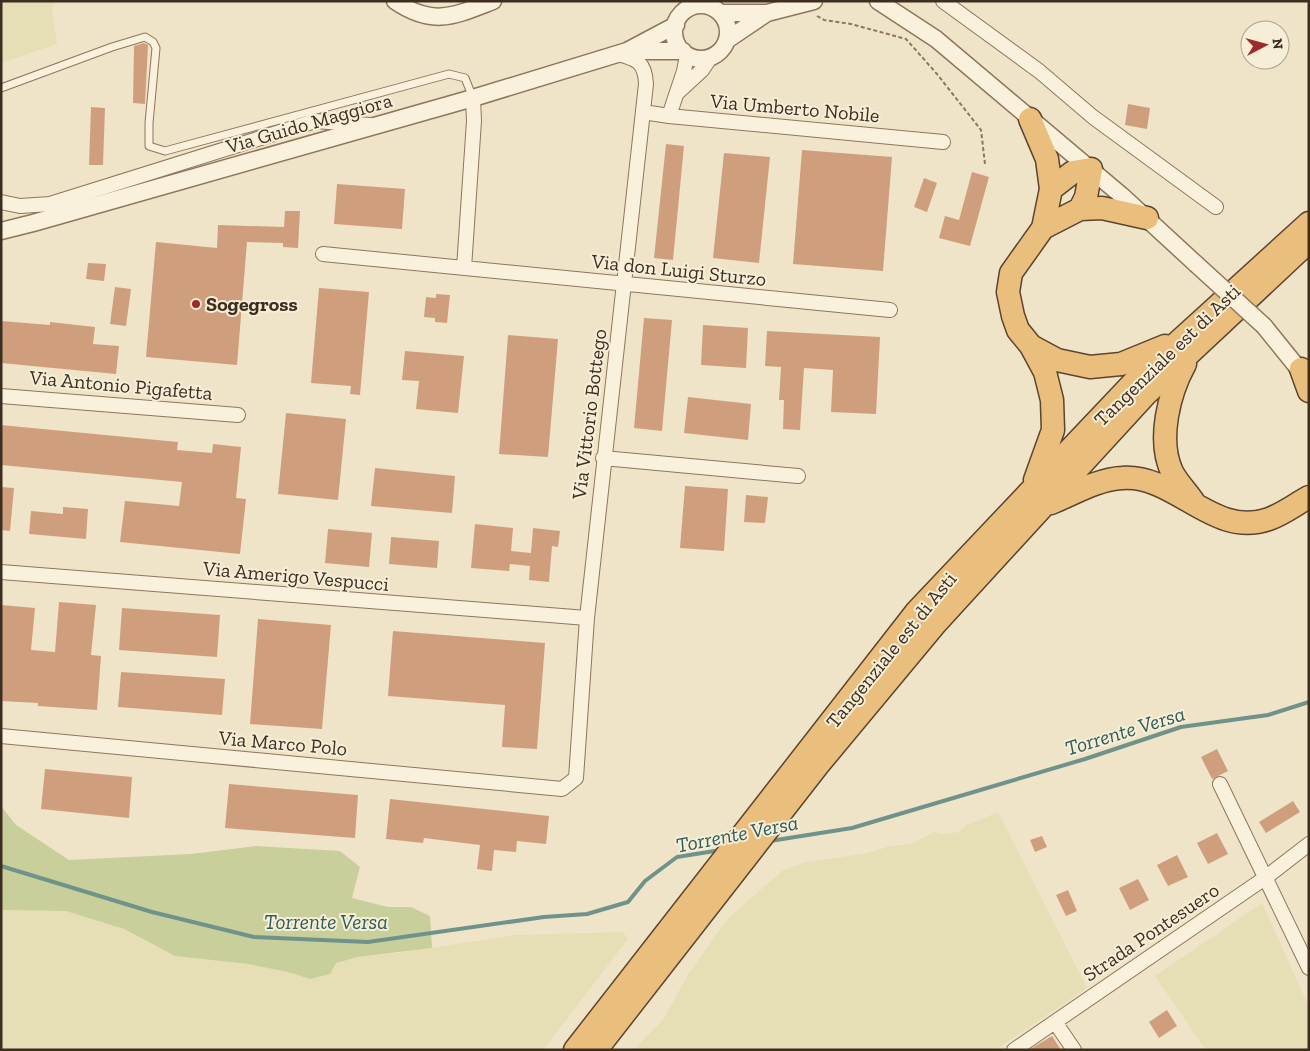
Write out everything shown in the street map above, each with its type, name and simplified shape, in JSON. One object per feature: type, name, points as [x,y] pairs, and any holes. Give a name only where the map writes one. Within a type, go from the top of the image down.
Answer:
[{"type":"highway","points":[[1030,119],[1047,158],[1051,189],[1043,228],[1011,273],[1008,292],[1018,330],[1031,346],[1045,372],[1052,400],[1053,430],[1042,465],[1037,498],[1122,478],[1146,480],[1221,519],[1239,522],[1268,520],[1299,503],[1309,482]]},
{"type":"highway","points":[[1051,189],[1073,172],[1090,169],[1086,197],[1080,210]]},
{"type":"highway","points":[[1043,228],[1080,210],[1102,208],[1146,218]]},
{"type":"highway","name":"Tangenziale est di Asti","points":[[575,1050],[714,885],[818,766],[1133,383],[1186,346],[1304,234],[1309,217]]},
{"type":"highway","points":[[1031,346],[1057,360],[1090,367],[1121,364],[1186,346]]},
{"type":"highway","points":[[1186,346],[1166,423],[1166,446],[1172,472],[1197,505]]},
{"type":"highway","points":[[1305,376],[1309,391]]},
{"type":"highway","name":"Tangenziale est di Asti","points":[[596,1050],[790,776],[917,612],[1037,498]]},
{"type":"street","points":[[395,1],[409,11],[427,17],[446,17],[464,13],[493,1]]},
{"type":"street","points":[[727,40],[767,13],[814,1]]},
{"type":"street","points":[[878,1],[936,39],[1146,218],[1264,326],[1305,376]]},
{"type":"street","points":[[943,1],[1039,71],[1093,117],[1216,207]]},
{"type":"street","points":[[710,58],[698,59],[685,53],[676,39],[681,13],[699,6],[767,13]]},
{"type":"street","points":[[677,94],[702,70],[710,58],[723,48],[727,40],[727,26],[711,7]]},
{"type":"street","name":"Via Guido Maggiora","points":[[622,53],[681,13]]},
{"type":"street","name":"Via Guido Maggiora","points":[[1,231],[33,224],[474,98],[622,53],[685,53]]},
{"type":"street","name":"Via Vittorio Bottego","points":[[562,789],[576,778],[587,618],[603,458],[643,112],[645,74],[641,63],[622,53]]},
{"type":"street","points":[[669,116],[677,94],[685,53]]},
{"type":"street","points":[[464,268],[474,98]]},
{"type":"street","name":"Via Umberto Nobile","points":[[643,112],[943,142]]},
{"type":"street","points":[[1,202],[20,206],[50,204],[314,121],[378,125]]},
{"type":"street","name":"Via don Luigi Sturzo","points":[[323,254],[890,310]]},
{"type":"street","name":"Via Antonio Pigafetta","points":[[1,396],[238,415]]},
{"type":"street","points":[[603,458],[798,476]]},
{"type":"street","name":"Via Amerigo Vespucci","points":[[1,572],[587,618]]},
{"type":"street","name":"Via Marco Polo","points":[[1,736],[562,789]]},
{"type":"street","points":[[1220,784],[1309,968]]},
{"type":"street","name":"Strada Pontesuero","points":[[1014,1050],[1265,878],[1309,844]]},
{"type":"street","points":[[1055,1022],[1074,1050]]},
{"type":"lane","points":[[1,88],[112,47],[145,37],[153,42],[156,48],[149,123],[149,146],[165,151],[449,74],[465,78],[474,98]]},
{"type":"path","points":[[797,5],[824,20],[851,24],[906,39],[937,74],[981,130],[985,164]]},
{"type":"shaded area","points":[[1,1],[55,1],[52,10],[57,44],[1,63]]},
{"type":"shaded area","points":[[998,812],[1087,988],[995,1050],[634,1050],[663,1020],[689,973],[728,918],[782,871],[802,863],[868,853],[890,846],[912,844],[934,832],[945,834],[958,832],[967,825]]},
{"type":"shaded area","points":[[1262,903],[1309,1007],[1309,1050],[1206,1050],[1155,976]]},
{"type":"shaded area","points":[[1,910],[66,911],[124,929],[175,956],[248,964],[288,972],[310,979],[336,963],[358,957],[399,953],[515,935],[623,932],[628,939],[543,1050],[1,1050]]},
{"type":"green space","points":[[1,806],[16,825],[69,860],[191,854],[256,846],[340,851],[360,867],[352,898],[388,907],[411,907],[430,916],[432,948],[358,957],[336,963],[330,974],[310,979],[288,972],[248,964],[175,956],[124,929],[66,911],[1,910]]},
{"type":"building","points":[[144,43],[148,45],[145,104],[133,103],[134,46]]},
{"type":"building","points":[[1128,104],[1150,108],[1147,129],[1125,125]]},
{"type":"building","points":[[91,107],[105,108],[103,165],[89,165]]},
{"type":"building","points":[[666,144],[684,146],[673,260],[654,258]]},
{"type":"building","points":[[802,150],[892,157],[883,271],[793,264]]},
{"type":"building","points":[[724,153],[770,157],[759,263],[713,258]]},
{"type":"building","points":[[972,172],[989,177],[970,246],[939,238],[945,216],[959,220]]},
{"type":"building","points":[[924,178],[937,183],[927,212],[914,207]]},
{"type":"building","points":[[337,184],[405,189],[402,229],[334,224]]},
{"type":"building","name":"Sogegross","points":[[285,211],[300,211],[298,248],[283,247],[283,243],[247,242],[237,365],[146,357],[156,242],[217,248],[218,225],[284,227]]},
{"type":"building","points":[[88,263],[106,264],[104,281],[86,279]]},
{"type":"building","points":[[115,287],[131,289],[126,326],[110,324]]},
{"type":"building","points":[[319,288],[369,292],[360,395],[350,394],[351,386],[311,383]]},
{"type":"building","points":[[436,294],[450,295],[447,323],[435,322],[435,318],[424,317],[426,297],[436,298]]},
{"type":"building","points":[[644,318],[672,320],[662,431],[634,428]]},
{"type":"building","points":[[1,321],[50,325],[50,322],[95,327],[93,344],[119,346],[116,374],[1,363]]},
{"type":"building","points":[[703,325],[748,328],[746,368],[701,365]]},
{"type":"building","points":[[767,331],[880,337],[876,414],[831,412],[833,370],[804,368],[800,430],[783,429],[784,400],[779,400],[781,367],[765,366]]},
{"type":"building","points":[[508,335],[558,339],[548,457],[499,454]]},
{"type":"building","points":[[405,351],[464,356],[458,413],[416,409],[419,381],[402,380]]},
{"type":"building","points":[[688,397],[751,404],[748,440],[684,433]]},
{"type":"building","points":[[286,413],[346,419],[338,500],[278,494]]},
{"type":"building","points":[[1,425],[178,442],[177,450],[212,453],[213,444],[241,447],[236,498],[246,499],[240,554],[120,542],[125,501],[179,506],[182,482],[1,465]]},
{"type":"building","points":[[375,468],[455,476],[452,513],[371,506]]},
{"type":"building","points":[[685,486],[728,489],[724,551],[680,548]]},
{"type":"building","points":[[1,487],[14,488],[10,531],[1,530]]},
{"type":"building","points":[[746,495],[768,497],[765,523],[744,522]]},
{"type":"building","points":[[63,507],[88,509],[86,539],[29,534],[31,511],[63,514]]},
{"type":"building","points":[[475,524],[513,528],[511,551],[531,553],[533,528],[560,531],[558,547],[552,546],[549,582],[529,580],[530,566],[510,564],[509,571],[471,568]]},
{"type":"building","points":[[328,529],[372,533],[369,567],[325,563]]},
{"type":"building","points":[[391,537],[439,541],[437,568],[389,564]]},
{"type":"building","points":[[59,602],[96,605],[91,655],[101,656],[97,710],[38,706],[38,703],[1,701],[1,605],[35,608],[31,650],[55,652]]},
{"type":"building","points":[[122,608],[220,615],[217,657],[119,650]]},
{"type":"building","points":[[258,619],[331,625],[322,729],[250,724]]},
{"type":"building","points":[[393,631],[545,643],[537,749],[502,747],[505,705],[388,696]]},
{"type":"building","points":[[121,672],[225,679],[222,715],[118,707]]},
{"type":"building","points":[[1217,749],[1228,771],[1212,779],[1201,757]]},
{"type":"building","points":[[45,769],[132,777],[129,818],[41,809]]},
{"type":"building","points":[[229,784],[358,795],[355,838],[225,828]]},
{"type":"building","points":[[390,799],[549,816],[546,844],[517,841],[516,852],[494,850],[492,871],[477,869],[480,845],[424,838],[423,843],[386,839]]},
{"type":"building","points":[[1293,801],[1300,812],[1266,833],[1259,822]]},
{"type":"building","points":[[1217,833],[1228,854],[1208,864],[1197,843]]},
{"type":"building","points":[[1042,836],[1047,847],[1035,852],[1030,840]]},
{"type":"building","points":[[1177,855],[1188,877],[1168,886],[1157,865]]},
{"type":"building","points":[[1138,879],[1149,900],[1130,910],[1119,888]]},
{"type":"building","points":[[1068,890],[1077,911],[1066,916],[1056,895]]},
{"type":"building","points":[[1167,1010],[1177,1026],[1159,1038],[1149,1022]]},
{"type":"building","points":[[1052,1036],[1061,1050],[1030,1050],[1032,1048]]},
{"type":"waterway","name":"Torrente Versa","points":[[770,841],[852,828],[1085,759],[1181,727],[1268,715],[1309,702]]},
{"type":"waterway","name":"Torrente Versa","points":[[1,866],[152,912],[254,937],[368,942],[544,917],[587,914],[628,902],[645,881],[677,857],[721,850]]},
{"type":"place","name":"Sogegross","points":[[196,304]]}]
